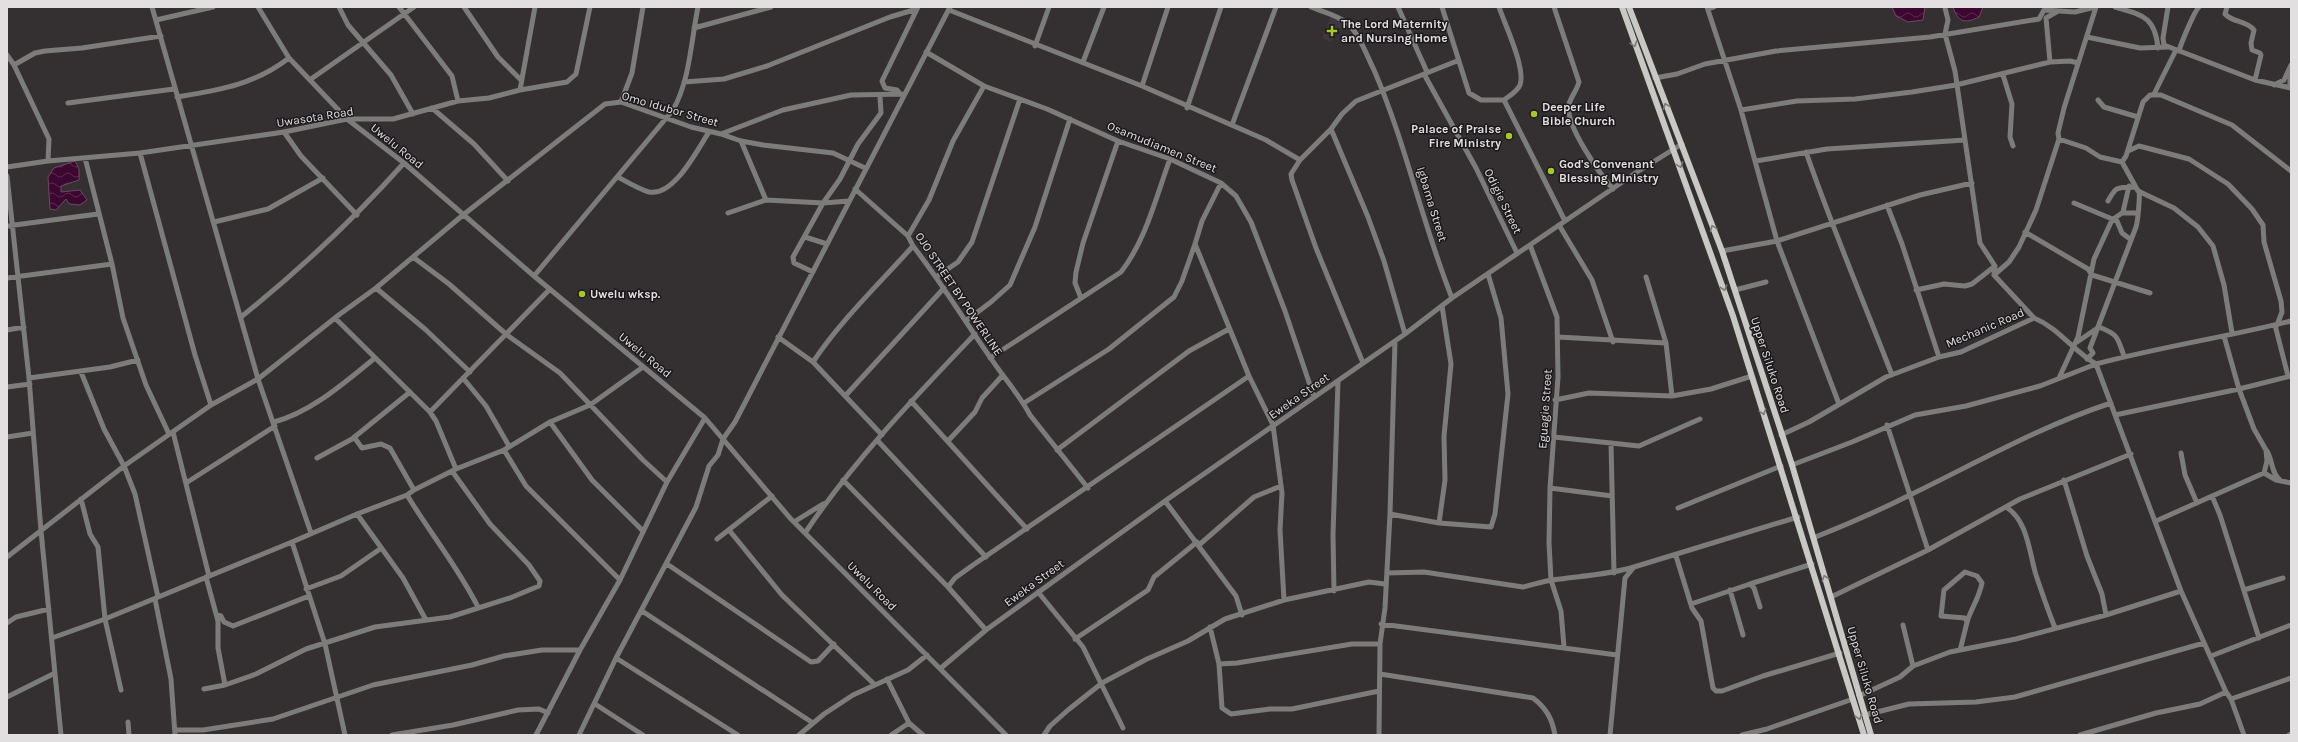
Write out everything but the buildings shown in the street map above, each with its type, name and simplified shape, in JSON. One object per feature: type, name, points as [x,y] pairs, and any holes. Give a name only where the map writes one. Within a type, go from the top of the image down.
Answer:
[{"type":"main road","name":"Upper Siluko Road","points":[[1622,7],[1674,148],[1733,316],[1840,653],[1856,698],[1865,715],[1872,735]]},
{"type":"main road","name":"Upper Siluko Road","points":[[1630,7],[1655,78],[1682,144],[1722,251],[1792,465],[1831,597],[1864,735]]},
{"type":"street","points":[[152,7],[174,89],[193,146],[258,379],[310,533]]},
{"type":"street","points":[[156,20],[213,7]]},
{"type":"street","name":"Uwelu Road","points":[[258,7],[289,58],[347,119],[404,163],[534,276],[705,418],[794,522],[1006,735]]},
{"type":"street","points":[[338,7],[348,25],[391,75],[412,114]]},
{"type":"street","points":[[399,7],[452,76],[458,101]]},
{"type":"street","points":[[310,79],[414,7]]},
{"type":"street","points":[[464,7],[498,57],[521,80]]},
{"type":"street","points":[[520,90],[535,7]]},
{"type":"street","name":"Uwasota Road","points":[[7,167],[48,161],[140,153],[193,146],[284,132],[347,119],[393,119],[458,101],[489,98],[520,90],[567,82],[576,74],[590,7]]},
{"type":"street","points":[[621,102],[632,73],[643,7]]},
{"type":"street","points":[[534,276],[667,119],[680,98],[698,7]]},
{"type":"street","points":[[694,28],[771,7]]},
{"type":"street","points":[[1035,46],[1049,7]]},
{"type":"street","points":[[1083,62],[1104,7]]},
{"type":"street","points":[[1142,86],[1168,7]]},
{"type":"street","points":[[1187,108],[1221,7]]},
{"type":"street","points":[[1232,125],[1276,7]]},
{"type":"street","name":"Igbama Street","points":[[1311,7],[1338,17],[1348,23],[1369,60],[1382,90],[1452,298]]},
{"type":"street","name":"Odigie Street","points":[[1398,7],[1425,73],[1476,168],[1517,253]]},
{"type":"street","points":[[1442,7],[1457,61],[1469,93],[1472,97],[1481,100],[1504,100],[1517,90],[1520,85],[1521,72],[1499,7]]},
{"type":"street","points":[[1554,7],[1579,82],[1577,91],[1569,104],[1570,116],[1582,146],[1613,189]]},
{"type":"street","points":[[1714,7],[1707,8],[1741,110],[1777,241],[1839,404]]},
{"type":"street","points":[[2050,62],[2046,18],[2057,11],[2074,7]]},
{"type":"street","points":[[1655,78],[1677,74],[1705,64],[1776,51],[1821,49],[1946,34],[2039,19],[2044,10],[2075,12],[2096,7]]},
{"type":"street","points":[[1994,275],[2009,262],[2019,247],[2036,210],[2059,139],[2060,123],[2096,7]]},
{"type":"street","points":[[2115,7],[2145,16],[2157,33],[2158,48]]},
{"type":"street","points":[[2168,7],[2162,42],[2168,47],[2274,86],[2290,88],[2291,66]]},
{"type":"street","points":[[2154,94],[2196,10],[2199,7]]},
{"type":"street","points":[[2227,7],[2225,14],[2228,17],[2247,23],[2254,30],[2252,50],[2260,53],[2261,55],[2255,80]]},
{"type":"street","points":[[684,82],[724,79],[767,66],[890,17],[918,8]]},
{"type":"street","points":[[902,94],[896,90],[884,88],[882,81],[918,8]]},
{"type":"street","points":[[1945,8],[1948,20],[1946,34],[1949,52],[1954,63],[1980,243],[1994,266],[1994,275],[2034,318]]},
{"type":"street","points":[[578,735],[595,704],[616,658],[696,507],[709,466],[718,455],[723,439],[735,422],[778,336],[849,202],[902,94],[949,9],[1035,46],[1083,62],[1142,86],[1187,108],[1266,140],[1300,160]]},
{"type":"street","points":[[14,65],[35,53],[45,51],[82,48],[161,36]]},
{"type":"street","points":[[2087,37],[2130,47],[2168,47]]},
{"type":"street","name":"Osamudiamen Street","points":[[926,52],[984,86],[1070,119],[1118,141],[1170,159],[1221,183],[1236,196],[1251,222],[1285,311],[1314,397]]},
{"type":"street","points":[[7,55],[14,65],[49,139],[48,161]]},
{"type":"street","points":[[177,97],[244,84],[272,72],[289,58]]},
{"type":"street","points":[[1741,110],[1797,101],[1855,99],[1956,85],[2003,75],[2050,62],[2079,60]]},
{"type":"street","points":[[1363,363],[1316,248],[1291,174],[1300,160],[1331,129],[1342,114],[1356,101],[1457,61]]},
{"type":"street","points":[[2274,86],[2284,80],[2291,66]]},
{"type":"street","points":[[2003,75],[2012,104],[2010,137],[2013,146]]},
{"type":"street","points":[[908,236],[929,200],[953,141],[984,86]]},
{"type":"street","points":[[68,103],[174,89]]},
{"type":"street","name":"Omo Idubor Street","points":[[7,557],[124,466],[211,405],[258,379],[335,318],[376,288],[463,215],[605,104],[621,102],[667,119],[709,132],[721,134],[783,110],[851,95],[880,96],[902,94]]},
{"type":"street","points":[[2122,162],[2143,102],[2150,95],[2154,94],[2161,95],[2232,125],[2291,171]]},
{"type":"street","points":[[813,272],[792,261],[823,203],[840,179],[848,161],[869,127],[882,113],[880,96]]},
{"type":"street","points":[[936,277],[958,262],[972,242],[1020,99]]},
{"type":"street","points":[[1504,100],[1565,221]]},
{"type":"street","points":[[2098,100],[2104,107],[2138,117]]},
{"type":"street","points":[[432,108],[474,144],[508,181]]},
{"type":"street","points":[[882,113],[891,118]]},
{"type":"street","points":[[967,320],[1010,285],[1035,227],[1070,119]]},
{"type":"street","points":[[1331,129],[1368,217],[1384,262],[1405,334]]},
{"type":"street","points":[[284,132],[301,156],[358,215]]},
{"type":"street","points":[[618,177],[648,192],[662,191],[675,182],[709,132]]},
{"type":"street","points":[[721,134],[741,141],[832,154],[865,168]]},
{"type":"street","points":[[2059,139],[2086,148],[2100,157],[2122,162],[2141,199],[2137,213],[2138,222],[2130,239],[2127,256],[2090,348],[2092,353],[2087,359]]},
{"type":"street","points":[[1756,161],[1806,152],[1966,140]]},
{"type":"street","points":[[741,141],[766,200]]},
{"type":"street","points":[[1081,298],[1075,283],[1076,272],[1083,243],[1118,141]]},
{"type":"street","points":[[1674,148],[1682,144]]},
{"type":"street","points":[[2116,415],[2239,389],[2290,376],[2276,325],[2282,312],[2281,301],[2264,242],[2263,225],[2252,209],[2228,184],[2189,159],[2139,146],[2127,151]]},
{"type":"street","name":"Eweka Street","points":[[941,668],[986,630],[1165,501],[1405,334],[1452,298],[1674,148]]},
{"type":"street","points":[[1806,152],[1831,223],[1859,287],[1892,374]]},
{"type":"street","points":[[140,153],[195,355],[211,405]]},
{"type":"street","points":[[85,158],[98,214],[112,264],[123,318],[146,385],[171,433],[186,483],[217,615],[219,660],[225,685]]},
{"type":"street","points":[[990,358],[1121,272],[1133,256],[1170,159]]},
{"type":"street","points":[[241,317],[283,284],[358,215],[404,163]]},
{"type":"street","points":[[7,176],[30,384],[41,531],[61,735]]},
{"type":"street","points":[[214,222],[268,208],[323,178]]},
{"type":"street","points":[[2123,212],[2128,188],[2132,181]]},
{"type":"street","points":[[1024,403],[1109,349],[1174,297],[1182,281],[1202,221],[1221,183]]},
{"type":"street","points":[[1722,251],[1777,241],[1920,195],[1972,183]]},
{"type":"street","points":[[2108,201],[2112,191],[2128,188],[2137,189],[2174,208],[2198,227],[2213,246],[2224,284],[2232,333]]},
{"type":"street","name":"OJO STREET BY POWERLINE","points":[[855,189],[908,236],[913,246],[967,320],[990,358],[1024,403],[1030,415],[1088,488]]},
{"type":"street","points":[[728,213],[766,200],[823,203],[849,202]]},
{"type":"street","points":[[2074,203],[2113,219],[2119,224],[2122,233],[2130,239]]},
{"type":"street","points":[[1887,206],[1902,244],[1939,357]]},
{"type":"street","points":[[2058,379],[2074,346],[2092,275],[2094,259],[2113,219],[2123,212],[2137,213]]},
{"type":"street","points":[[7,226],[98,214]]},
{"type":"street","points":[[1559,225],[1592,280],[1613,342]]},
{"type":"street","points":[[2025,232],[2088,269],[2092,275],[2116,282],[2129,288],[2150,293]]},
{"type":"street","points":[[805,237],[827,244]]},
{"type":"street","points":[[1195,244],[1248,376],[1273,425],[1281,486],[1280,530],[1284,600]]},
{"type":"street","name":"Eguagie Street","points":[[1530,245],[1557,317],[1558,337],[1554,437],[1550,488],[1551,580],[1561,610],[1564,647]]},
{"type":"street","points":[[813,362],[829,338],[913,246]]},
{"type":"street","points":[[413,257],[449,284],[508,335],[556,369],[642,460],[667,482]]},
{"type":"street","points":[[7,278],[112,264]]},
{"type":"street","points":[[1916,290],[1944,284],[1965,286],[1972,284],[1994,266]]},
{"type":"street","points":[[1390,514],[1439,523],[1491,527],[1494,514],[1508,394],[1501,318],[1488,274]]},
{"type":"street","points":[[1646,277],[1666,343],[1672,396]]},
{"type":"street","points":[[1735,290],[1766,282]]},
{"type":"street","points":[[376,288],[426,330],[470,372]]},
{"type":"street","points":[[846,395],[944,288]]},
{"type":"street","points":[[430,412],[508,335],[550,289]]},
{"type":"street","points":[[1439,523],[1445,480],[1444,436],[1451,364],[1442,306]]},
{"type":"street","points":[[204,689],[225,685],[256,674],[289,660],[306,649],[375,627],[450,617],[510,598],[539,586],[540,583],[529,565],[490,524],[454,470],[436,421],[430,412],[335,318]]},
{"type":"street","name":"Mechanic Road","points":[[1781,434],[1809,422],[1892,374],[1939,357],[1961,352],[2034,318],[2047,323],[2087,359],[2096,364]]},
{"type":"street","points":[[1792,465],[1852,442],[1887,425],[1915,415],[1966,406],[2040,386],[2096,364],[2124,356],[2291,321]]},
{"type":"street","points":[[7,330],[24,327]]},
{"type":"street","points":[[2074,346],[2079,340],[2099,327]]},
{"type":"street","points":[[2099,327],[2114,333],[2118,338],[2124,356]]},
{"type":"street","points":[[1057,450],[1189,351],[1229,329]]},
{"type":"street","points":[[805,533],[825,503],[882,434],[975,334]]},
{"type":"street","points":[[778,336],[813,362],[882,434]]},
{"type":"street","points":[[2224,336],[2239,389],[2254,428],[2271,458],[2275,475],[2284,482]]},
{"type":"street","points":[[1558,337],[1613,342],[1666,343]]},
{"type":"street","points":[[1379,735],[1380,644],[1381,624],[1385,608],[1385,584],[1387,573],[1390,514],[1395,340]]},
{"type":"street","points":[[186,483],[274,424],[287,419],[325,397],[375,358]]},
{"type":"street","points":[[29,378],[81,372],[138,360]]},
{"type":"street","points":[[2096,364],[2182,591],[2226,692],[2231,699],[2244,735]]},
{"type":"street","points":[[52,638],[105,619],[292,542],[310,533],[407,495],[454,470],[506,448],[550,422],[590,405],[643,367]]},
{"type":"street","points":[[81,372],[104,429],[124,466],[135,494],[157,598],[171,679],[175,733],[273,719],[336,696],[373,685],[472,665],[504,656],[542,650],[580,650]]},
{"type":"street","points":[[948,441],[975,412],[982,398],[1003,375]]},
{"type":"street","points":[[948,587],[955,578],[1088,488],[1248,376]]},
{"type":"street","points":[[1555,400],[1589,393],[1672,396],[1711,389],[1752,376]]},
{"type":"street","points":[[463,378],[486,406],[526,486],[620,580]]},
{"type":"street","points":[[1334,591],[1333,535],[1338,381]]},
{"type":"street","points":[[7,387],[30,384]]},
{"type":"street","points":[[317,458],[354,437],[410,392]]},
{"type":"street","points":[[912,401],[1027,529]]},
{"type":"street","points":[[1813,538],[1910,496],[2016,442],[2087,411],[2111,403]]},
{"type":"street","points":[[536,735],[580,650],[620,580],[667,482],[705,418]]},
{"type":"street","points":[[1554,437],[1639,446],[1700,419]]},
{"type":"street","points":[[550,422],[592,480],[644,531]]},
{"type":"street","points":[[1887,425],[1928,550]]},
{"type":"street","points":[[7,437],[33,433]]},
{"type":"street","points":[[354,437],[362,448],[381,444],[390,448],[414,490]]},
{"type":"street","points":[[877,440],[986,557]]},
{"type":"street","points":[[1610,443],[1614,573]]},
{"type":"street","points":[[2264,473],[2267,461],[2266,450]]},
{"type":"street","points":[[2181,453],[2185,475],[2197,503]]},
{"type":"street","points":[[1831,597],[1928,550],[2006,506],[2064,480],[2131,454]]},
{"type":"street","points":[[1678,508],[1781,466]]},
{"type":"street","points":[[2156,521],[2264,473],[2284,482],[2291,483]]},
{"type":"street","points":[[843,480],[948,587],[986,630]]},
{"type":"street","points":[[2064,480],[2086,556],[2102,594],[2106,615]]},
{"type":"street","points":[[1075,639],[1148,590],[1154,577],[1198,544],[1254,497],[1281,486]]},
{"type":"street","points":[[1550,488],[1612,496]]},
{"type":"street","points":[[407,495],[427,527],[464,579],[478,607]]},
{"type":"street","points":[[717,539],[772,496]]},
{"type":"street","points":[[2212,496],[2220,515],[2259,638]]},
{"type":"street","points":[[81,499],[90,534],[98,547],[105,619],[121,690]]},
{"type":"street","points":[[1165,501],[1236,596],[1242,615]]},
{"type":"street","points":[[794,522],[825,503]]},
{"type":"street","points":[[2006,506],[2016,515],[2025,533],[2036,574],[2055,628]]},
{"type":"street","points":[[357,514],[380,549],[403,578],[426,620]]},
{"type":"street","points":[[1387,573],[1424,572],[1523,587],[1538,585],[1551,580],[1614,573],[1676,556],[1798,517]]},
{"type":"street","points":[[729,530],[782,595],[874,684]]},
{"type":"street","points":[[292,542],[308,596],[325,644],[345,735]]},
{"type":"street","points":[[306,589],[341,576],[380,549]]},
{"type":"street","points":[[1676,556],[1691,604],[1701,621],[1710,675],[1716,691],[1722,691],[1763,676],[1840,653]]},
{"type":"street","points":[[667,564],[811,662],[818,661],[834,644]]},
{"type":"street","points":[[1691,604],[1812,564]]},
{"type":"street","points":[[1610,735],[1625,578],[1634,567]]},
{"type":"street","points":[[1960,650],[1968,622],[1979,598],[1982,583],[1977,576],[1965,572],[1944,590],[1941,616],[1965,618],[1968,622]]},
{"type":"street","points":[[2244,590],[2283,578]]},
{"type":"street","points":[[1044,735],[1050,726],[1102,683],[1147,659],[1188,641],[1225,619],[1242,615],[1284,600],[1334,591],[1369,582],[1385,584]]},
{"type":"street","points":[[1750,584],[1754,588],[1760,607]]},
{"type":"street","points":[[1730,590],[1743,635]]},
{"type":"street","points":[[1856,698],[1900,676],[1913,666],[1960,650],[2016,639],[2106,615],[2182,591]]},
{"type":"street","points":[[1038,592],[1083,647],[1123,728]]},
{"type":"street","points":[[217,615],[221,616],[224,622],[233,626],[308,596]]},
{"type":"street","points":[[7,623],[16,617],[49,609]]},
{"type":"street","points":[[642,611],[813,723]]},
{"type":"street","points":[[1381,624],[1617,655]]},
{"type":"street","points":[[1903,625],[1913,666]]},
{"type":"street","points":[[2211,656],[2291,625]]},
{"type":"street","points":[[1210,627],[1219,664],[1222,708],[1231,714],[1270,709],[1292,709],[1379,691]]},
{"type":"street","points":[[1865,715],[1909,704],[1976,702],[2015,697],[2204,643]]},
{"type":"street","points":[[1219,664],[1245,662],[1352,644],[1380,644]]},
{"type":"street","points":[[799,735],[853,694],[908,670],[928,655]]},
{"type":"street","points":[[616,658],[738,735]]},
{"type":"street","points":[[7,696],[55,673]]},
{"type":"street","points":[[1380,674],[1533,698],[1545,707],[1553,724],[1555,735]]},
{"type":"street","points":[[2231,699],[2291,678]]},
{"type":"street","points":[[887,679],[909,723],[923,735]]},
{"type":"street","points":[[2080,735],[2091,734],[2156,713],[2200,704],[2226,692]]},
{"type":"street","name":"Upper Siluko Road","points":[[1742,735],[1767,729],[1856,698]]},
{"type":"street","points":[[595,704],[643,735]]},
{"type":"street","points":[[392,735],[453,725],[518,710],[539,709],[548,713]]},
{"type":"street","points":[[128,722],[129,735]]},
{"type":"street","points":[[891,735],[909,723]]},
{"type":"shaded area","name":"The Lord Maternity and Nursing Home","points":[[1331,16],[1343,24],[1331,42],[1322,38]]},
{"type":"water","points":[[1892,7],[1925,7],[1923,20],[1908,22],[1896,16]]},
{"type":"water","points":[[1953,7],[1983,7],[1979,17],[1966,21],[1957,16]]},
{"type":"water","points":[[75,161],[79,169],[79,180],[61,186],[61,192],[80,190],[87,200],[80,205],[69,204],[66,199],[56,210],[50,209],[48,177],[54,168]]},
{"type":"place","name":"The Lord Maternity and Nursing Home","points":[[1332,31]]},
{"type":"place","name":"Deeper Life Bible Church","points":[[1534,114]]},
{"type":"place","name":"Palace of Praise Fire Ministry","points":[[1509,136]]},
{"type":"place","name":"God's Convenant Blessing Ministry","points":[[1551,171]]},
{"type":"place","name":"Uwelu wksp.","points":[[582,294]]}]
